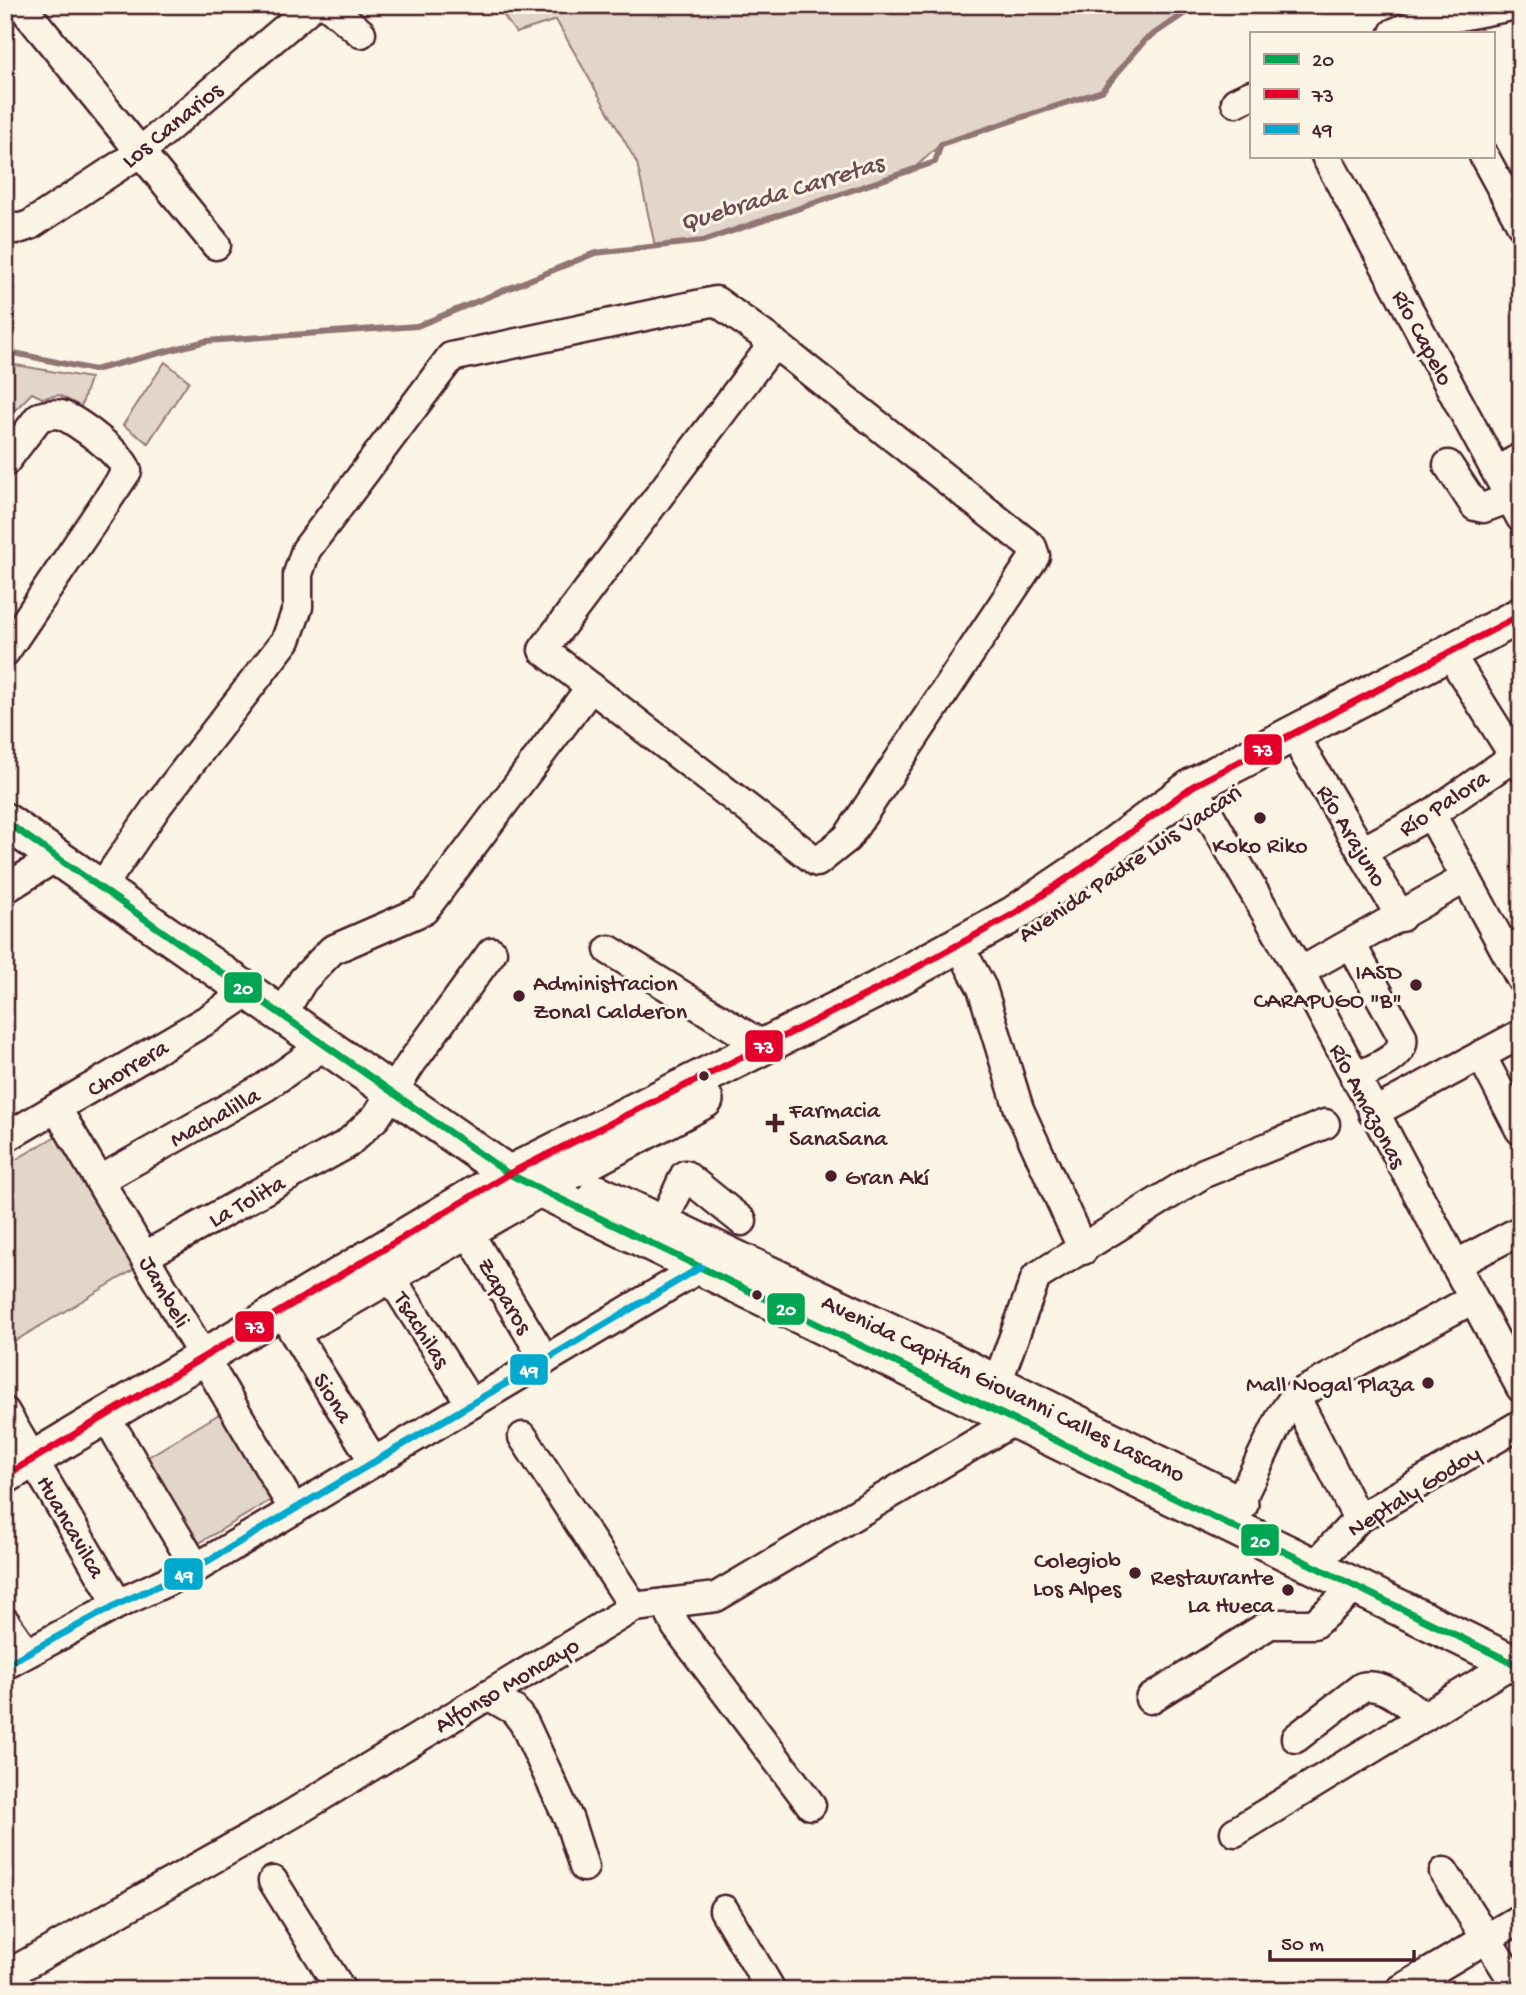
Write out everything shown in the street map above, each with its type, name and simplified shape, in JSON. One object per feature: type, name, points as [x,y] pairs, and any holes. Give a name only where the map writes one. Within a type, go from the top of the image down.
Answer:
[{"type":"main road","name":"Avenida Padre Luis Vaccari","points":[[5,1497],[27,1470],[210,1368],[534,1176],[765,1047],[1014,914],[1081,869],[1200,796],[1521,615]]},
{"type":"main road","name":"Avenida Padre Luis Vaccari","points":[[27,1470],[117,1434],[210,1368],[293,1331],[382,1264],[467,1230],[534,1176],[638,1136],[1023,934],[1200,796],[1304,753],[1521,639]]},
{"type":"main road","name":"Avenida Capitán Giovanni Calles Lascano","points":[[5,821],[478,1153],[534,1176],[631,1207],[997,1383],[1238,1503],[1322,1557],[1356,1587],[1518,1657]]},
{"type":"main road","points":[[631,1207],[623,1173],[629,1148],[638,1136]]},
{"type":"main road","name":"Avenida Capitán Giovanni Calles Lascano","points":[[534,1176],[701,1267],[1015,1420],[1322,1557],[1518,1657]]},
{"type":"street","points":[[21,5],[216,245]]},
{"type":"street","name":"Los Canarios","points":[[12,227],[30,225],[139,153],[313,5]]},
{"type":"street","points":[[328,5],[361,33]]},
{"type":"street","points":[[1408,31],[1517,5]]},
{"type":"street","name":"Río Capelo","points":[[1327,158],[1515,508]]},
{"type":"street","points":[[1485,158],[1521,224]]},
{"type":"street","points":[[101,888],[158,806],[286,640],[299,607],[298,574],[306,550],[451,357],[716,301],[774,344],[1032,547],[1035,556],[847,838],[817,862],[543,650],[774,344]]},
{"type":"street","points":[[5,462],[39,417],[59,415],[71,419],[121,458],[127,471],[5,652]]},
{"type":"street","points":[[1497,472],[1521,457]]},
{"type":"street","points":[[1448,465],[1475,506],[1515,508]]},
{"type":"street","points":[[1461,670],[1519,758]]},
{"type":"street","points":[[281,1016],[303,980],[332,950],[424,911],[591,687]]},
{"type":"street","name":"Río Arajuno","points":[[1304,753],[1364,850],[1401,917]]},
{"type":"street","name":"Río Palora","points":[[1364,850],[1431,814],[1519,758]]},
{"type":"street","name":"Río Amazonas","points":[[1200,796],[1300,972],[1521,1388]]},
{"type":"street","points":[[1431,814],[1521,979]]},
{"type":"street","points":[[5,889],[56,857]]},
{"type":"street","points":[[1300,972],[1466,878]]},
{"type":"street","points":[[1351,944],[1402,1036],[1403,1045],[1399,1053],[1355,1078]]},
{"type":"street","points":[[609,950],[765,1047]]},
{"type":"street","name":"La Tolita","points":[[145,1256],[347,1144],[376,1116],[492,952]]},
{"type":"street","points":[[969,964],[982,988],[1019,1110],[1083,1251]]},
{"type":"street","name":"Chorrera","points":[[5,1138],[248,992]]},
{"type":"street","points":[[1373,1113],[1521,1034]]},
{"type":"street","name":"Machalilla","points":[[102,1179],[265,1087],[323,1046]]},
{"type":"street","points":[[1481,1055],[1520,1130]]},
{"type":"street","name":"Jambeli","points":[[57,1109],[102,1179],[294,1510]]},
{"type":"street","points":[[997,1383],[1036,1277],[1083,1251],[1204,1173],[1325,1124]]},
{"type":"street","points":[[663,1222],[676,1169],[741,1221]]},
{"type":"street","name":"Zaparos","points":[[467,1230],[545,1360]]},
{"type":"street","points":[[1455,1265],[1521,1230]]},
{"type":"street","name":"Tsachilas","points":[[382,1264],[471,1404]]},
{"type":"street","points":[[5,1622],[16,1658],[118,1604],[195,1568],[701,1267]]},
{"type":"street","points":[[1238,1503],[1282,1415],[1296,1396],[1473,1299]]},
{"type":"street","name":"Siona","points":[[293,1331],[374,1462]]},
{"type":"street","points":[[1296,1396],[1357,1519]]},
{"type":"street","name":"Huancavilca","points":[[5,1412],[27,1470],[118,1604]]},
{"type":"street","name":"Alfonso Moncayo","points":[[5,1976],[292,1814],[634,1606],[716,1597],[1015,1420]]},
{"type":"street","name":"Neptaly Godoy","points":[[1322,1557],[1357,1519],[1521,1424]]},
{"type":"street","points":[[117,1434],[195,1568]]},
{"type":"street","points":[[523,1437],[634,1606]]},
{"type":"street","points":[[1150,1699],[1270,1624],[1314,1624],[1356,1587]]},
{"type":"street","points":[[665,1603],[676,1626],[811,1805]]},
{"type":"street","points":[[1236,1832],[1518,1657]]},
{"type":"street","points":[[1296,1738],[1362,1687],[1370,1685],[1381,1687],[1424,1717]]},
{"type":"street","points":[[488,1695],[514,1710],[524,1723],[569,1820],[584,1867]]},
{"type":"street","points":[[1444,1872],[1481,1943],[1498,1990]]},
{"type":"street","points":[[273,1881],[341,1990]]},
{"type":"street","points":[[724,1910],[771,1990]]},
{"type":"street","points":[[1400,1990],[1521,1918]]},
{"type":"street","points":[[1481,1943],[1519,1990]]},
{"type":"shaded area","points":[[496,5],[1197,5],[1145,40],[1102,91],[941,144],[911,171],[703,241],[655,246],[637,163],[556,20],[516,33]]},
{"type":"shaded area","points":[[165,362],[189,381],[148,443],[123,425]]},
{"type":"shaded area","points":[[5,363],[90,378],[81,407],[59,395],[42,398],[32,393],[5,420]]},
{"type":"shaded area","points":[[61,1133],[140,1266],[5,1347],[5,1166]]},
{"type":"shaded area","points":[[224,1411],[276,1497],[194,1546],[143,1460]]},
{"type":"waterway","name":"Quebrada Carretas","points":[[5,351],[94,370],[206,341],[417,326],[595,253],[703,241],[935,162],[941,144],[1102,91],[1145,40],[1197,5]]},
{"type":"transit line","name":"73","points":[[5,1476],[509,1174],[874,991],[1014,914],[1081,869],[1193,786],[1521,615]]},
{"type":"transit line","name":"20","points":[[5,821],[509,1174],[1521,1667]]},
{"type":"transit line","name":"49","points":[[5,1665],[118,1604],[196,1568],[701,1267]]},
{"type":"place","name":"Koko Riko","points":[[1260,818]]},
{"type":"place","name":"IASD CARAPUGO \"B\"","points":[[1416,985]]},
{"type":"place","name":"Administracion Zonal Calderon","points":[[519,996]]},
{"type":"place","name":"Farmacia SanaSana","points":[[775,1123]]},
{"type":"place","name":"Gran Akí","points":[[831,1176]]},
{"type":"place","name":"Mall Nogal Plaza","points":[[1428,1383]]},
{"type":"place","name":"Colegiob Los Alpes","points":[[1135,1573]]},
{"type":"place","name":"Restaurante La Hueca","points":[[1288,1590]]}]
